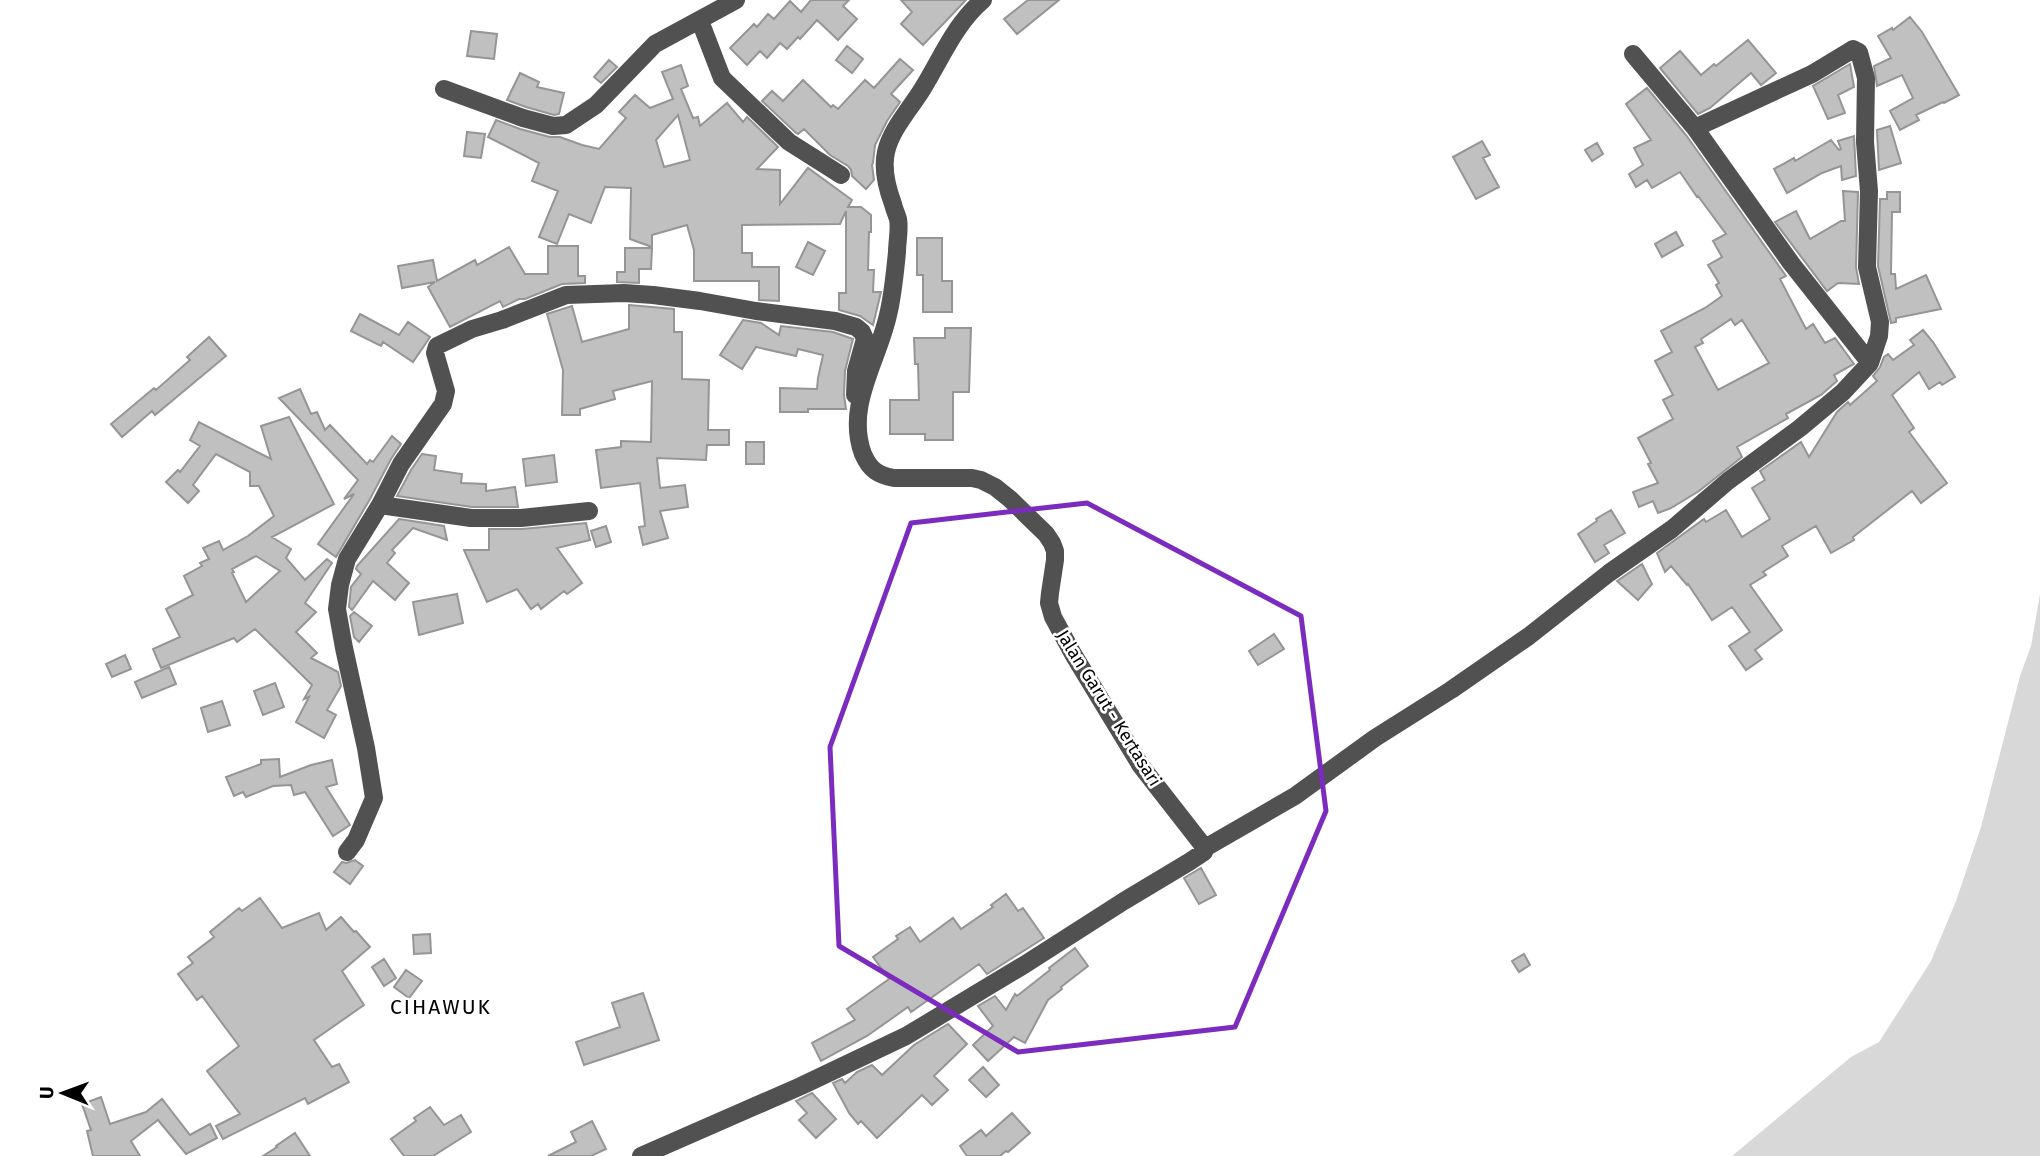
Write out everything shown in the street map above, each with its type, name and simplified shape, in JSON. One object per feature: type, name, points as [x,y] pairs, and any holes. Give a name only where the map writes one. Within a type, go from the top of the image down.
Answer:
[{"type":"street","points":[[444,89],[523,118],[553,126],[566,125],[596,105],[655,44],[736,0]]},
{"type":"street","name":"Jalan Garut - Kertasari","points":[[983,0],[950,37],[925,85],[895,130],[886,151],[884,172],[898,219],[894,275],[888,315],[861,395],[857,430],[859,443],[873,471],[894,478],[981,480],[1010,499],[1046,534],[1055,551],[1049,593],[1053,617],[1141,766],[1205,848]]},
{"type":"street","points":[[700,21],[722,78],[789,142],[841,175]]},
{"type":"street","points":[[641,1156],[801,1086],[906,1036],[1189,862],[1204,852],[1205,848],[1294,796],[1375,738],[1529,636],[1609,572],[1672,529],[1728,481],[1800,428],[1843,392],[1870,363],[1881,322],[1869,281],[1866,255],[1869,191],[1865,142],[1866,78],[1859,52],[1850,51],[1812,74],[1695,128]]},
{"type":"street","points":[[1633,54],[1695,128],[1791,263],[1870,363]]},
{"type":"street","points":[[347,852],[356,840],[374,798],[337,609],[340,584],[346,559],[380,505],[401,464],[443,404],[446,391],[435,353],[437,346],[472,329],[566,295],[624,293],[661,296],[835,321],[856,327],[863,332],[865,339],[856,371],[857,430]]},
{"type":"street","points":[[380,505],[471,518],[521,518],[589,511]]},
{"type":"highlighted area","points":[[1087,503],[1301,616],[1326,811],[1235,1027],[1018,1052],[839,946],[830,747],[911,523]]},
{"type":"shaded area","points":[[2040,594],[2040,1156],[1732,1156],[1851,1057],[1879,1042],[1931,961],[1956,901],[1981,827],[2020,676],[2031,646]]},
{"type":"building","points":[[811,0],[849,0],[843,6],[857,19],[838,40],[817,20],[787,49],[780,43],[767,58],[760,51],[747,65],[730,48],[754,24],[757,27],[768,14],[774,19],[790,1],[801,12]]},
{"type":"building","points":[[901,0],[966,0],[923,45],[901,24],[912,12]]},
{"type":"building","points":[[1028,0],[1059,0],[1017,34],[1004,19]]},
{"type":"building","points":[[1910,17],[1922,32],[1959,95],[1916,115],[1919,120],[1900,130],[1890,111],[1913,98],[1902,75],[1877,86],[1874,66],[1891,58],[1878,36],[1892,28],[1893,30]]},
{"type":"building","points":[[471,31],[497,34],[494,59],[467,56]]},
{"type":"building","points":[[1748,40],[1776,73],[1761,85],[1751,73],[1710,108],[1698,114],[1660,68],[1680,51],[1701,75]]},
{"type":"building","points":[[847,46],[863,59],[852,73],[836,60]]},
{"type":"building","points":[[900,59],[913,70],[891,94],[900,102],[875,145],[872,165],[874,180],[866,189],[852,176],[848,166],[830,155],[804,129],[796,133],[762,101],[772,91],[783,101],[803,80],[831,107],[833,105],[838,109],[865,80],[874,88]]},
{"type":"building","points":[[609,60],[617,67],[601,83],[594,77]]},
{"type":"building","points":[[1850,64],[1854,87],[1838,95],[1845,113],[1828,119],[1813,86]]},
{"type":"building","points":[[681,65],[688,86],[681,89],[693,118],[698,117],[700,126],[727,103],[743,122],[747,117],[778,147],[757,169],[780,170],[780,204],[808,168],[852,200],[848,207],[861,207],[871,215],[868,270],[874,270],[873,292],[881,292],[873,325],[860,316],[839,310],[839,293],[846,293],[846,211],[840,224],[742,225],[742,253],[752,253],[752,267],[779,267],[779,301],[759,300],[759,281],[694,281],[694,250],[687,225],[652,235],[652,247],[630,239],[631,188],[605,187],[591,223],[569,214],[557,244],[539,237],[558,191],[532,181],[539,163],[488,137],[496,120],[520,129],[599,149],[626,118],[619,112],[635,95],[650,108],[673,99],[662,72]],"holes":[[[678,115],[690,160],[664,167],[656,140]]]},
{"type":"building","points":[[520,73],[539,82],[537,87],[564,93],[559,114],[554,115],[507,100]]},
{"type":"building","points":[[1647,88],[1686,135],[1786,276],[1780,279],[1806,329],[1813,324],[1825,343],[1835,338],[1854,364],[1834,375],[1837,381],[1821,395],[1786,414],[1788,418],[1737,447],[1742,457],[1699,491],[1658,513],[1653,501],[1639,507],[1633,492],[1658,483],[1638,438],[1673,419],[1663,400],[1673,395],[1655,361],[1672,352],[1661,331],[1722,296],[1716,285],[1719,283],[1708,265],[1722,257],[1713,241],[1726,234],[1680,172],[1652,188],[1647,180],[1636,187],[1629,174],[1643,165],[1634,148],[1651,140],[1626,104]],"holes":[[[1731,319],[1735,325],[1742,320],[1769,363],[1718,390],[1695,347],[1703,343],[1701,339]]]},
{"type":"building","points":[[1890,126],[1901,163],[1879,170],[1877,130]]},
{"type":"building","points":[[467,132],[485,134],[481,158],[464,156]]},
{"type":"building","points":[[1854,136],[1856,176],[1842,180],[1841,166],[1822,173],[1787,193],[1774,169],[1794,158],[1795,161],[1831,140],[1839,150],[1838,141]]},
{"type":"building","points":[[1482,141],[1490,155],[1483,158],[1499,187],[1476,199],[1453,157]]},
{"type":"building","points":[[1597,143],[1603,154],[1592,161],[1585,150]]},
{"type":"building","points":[[1843,191],[1858,192],[1856,267],[1859,284],[1838,283],[1827,291],[1775,222],[1796,211],[1810,239],[1845,221]]},
{"type":"building","points":[[1887,192],[1900,192],[1900,212],[1892,212],[1891,274],[1895,274],[1896,289],[1926,275],[1941,309],[1896,318],[1896,322],[1891,323],[1878,266],[1880,199],[1887,199]]},
{"type":"building","points":[[1676,232],[1683,245],[1662,257],[1655,244]]},
{"type":"building","points":[[917,238],[942,238],[942,281],[952,281],[952,312],[923,312],[923,275],[917,275]]},
{"type":"building","points":[[808,242],[825,251],[813,275],[796,267]]},
{"type":"building","points":[[548,246],[578,246],[578,276],[585,276],[585,283],[562,284],[503,307],[500,301],[450,327],[428,287],[435,282],[402,288],[398,266],[433,260],[437,281],[475,260],[477,265],[509,247],[525,274],[548,274]]},
{"type":"building","points":[[625,248],[652,248],[651,269],[639,269],[639,283],[617,282],[617,272],[625,272]]},
{"type":"building","points":[[629,305],[674,309],[674,332],[682,332],[682,379],[709,380],[708,430],[729,430],[729,445],[707,445],[706,460],[657,458],[660,488],[685,485],[688,507],[660,511],[668,538],[643,545],[639,527],[645,526],[640,483],[601,488],[596,450],[621,447],[621,441],[651,442],[652,381],[613,391],[615,399],[580,409],[580,415],[562,415],[563,370],[547,314],[572,306],[582,342],[629,329]]},
{"type":"building","points":[[360,314],[399,335],[408,322],[430,337],[413,362],[383,342],[381,346],[351,331]]},
{"type":"building","points":[[743,320],[761,323],[779,335],[781,326],[833,332],[853,339],[845,371],[846,409],[780,412],[780,388],[817,389],[823,355],[798,349],[796,356],[756,347],[742,369],[720,355]]},
{"type":"building","points":[[945,328],[971,328],[969,392],[953,392],[953,440],[925,440],[925,434],[890,434],[890,400],[919,400],[914,338],[945,338]]},
{"type":"building","points":[[1923,330],[1955,377],[1929,389],[1919,372],[1892,395],[1914,428],[1909,432],[1947,483],[1921,503],[1912,491],[1853,537],[1854,540],[1831,553],[1816,526],[1782,546],[1788,556],[1763,572],[1766,575],[1750,585],[1782,630],[1755,650],[1762,659],[1746,670],[1729,646],[1750,632],[1732,607],[1712,620],[1688,584],[1671,566],[1665,572],[1657,553],[1704,519],[1706,522],[1726,510],[1742,537],[1770,519],[1752,488],[1765,480],[1760,471],[1801,442],[1809,457],[1837,412],[1848,402],[1850,405],[1877,381],[1873,376],[1884,357],[1888,354],[1893,360],[1914,345],[1910,340]]},
{"type":"building","points":[[209,337],[226,356],[155,415],[152,411],[122,437],[111,424],[190,360],[187,357]]},
{"type":"building","points":[[300,389],[311,414],[317,412],[325,430],[330,425],[367,464],[370,460],[373,462],[392,436],[401,444],[336,557],[318,544],[354,494],[344,499],[358,480],[279,398]]},
{"type":"building","points":[[289,417],[334,504],[272,537],[291,549],[286,558],[305,580],[327,559],[332,563],[305,603],[316,612],[296,632],[317,653],[311,658],[338,672],[341,686],[327,710],[336,715],[324,738],[296,722],[312,685],[255,629],[237,642],[234,638],[161,668],[153,649],[180,637],[166,609],[193,595],[184,576],[209,559],[203,548],[219,541],[223,550],[248,536],[274,516],[259,486],[250,486],[250,472],[216,454],[193,485],[199,491],[188,503],[166,482],[178,470],[180,472],[200,446],[190,440],[199,422],[271,459],[261,426]],"holes":[[[256,556],[280,571],[246,602],[232,573],[232,569]]]},
{"type":"building","points":[[746,442],[764,442],[764,464],[746,464]]},
{"type":"building","points":[[422,454],[436,456],[434,470],[462,474],[461,483],[486,484],[486,491],[515,487],[518,507],[472,507],[397,496]]},
{"type":"building","points":[[554,455],[557,482],[526,486],[523,459]]},
{"type":"building","points":[[1611,510],[1625,533],[1604,545],[1609,553],[1595,562],[1578,534]]},
{"type":"building","points":[[399,519],[444,526],[447,540],[413,528],[392,550],[395,553],[387,563],[409,583],[395,600],[373,581],[352,610],[349,607],[351,587],[361,574],[356,569],[357,566]]},
{"type":"building","points":[[586,523],[590,540],[557,548],[582,583],[567,594],[564,591],[541,609],[538,604],[531,609],[517,589],[487,602],[464,550],[489,550],[489,529]]},
{"type":"building","points":[[606,526],[611,542],[596,547],[591,531]]},
{"type":"building","points":[[1642,564],[1652,584],[1638,600],[1617,581]]},
{"type":"building","points":[[457,594],[463,623],[419,635],[413,602]]},
{"type":"building","points":[[354,612],[372,626],[359,642],[354,637],[350,616]]},
{"type":"building","points":[[1274,634],[1284,649],[1258,665],[1249,651]]},
{"type":"building","points":[[125,655],[131,669],[112,677],[106,664]]},
{"type":"building","points":[[169,667],[176,684],[142,698],[135,682]]},
{"type":"building","points":[[275,683],[284,707],[263,715],[254,691]]},
{"type":"building","points":[[222,701],[230,725],[208,732],[201,708]]},
{"type":"building","points":[[279,759],[280,777],[332,760],[337,784],[326,787],[350,825],[333,836],[305,792],[294,795],[291,785],[273,786],[246,797],[243,792],[234,796],[226,777],[261,764],[261,760]]},
{"type":"building","points":[[355,860],[363,866],[350,884],[334,872],[342,862]]},
{"type":"building","points":[[1201,868],[1216,895],[1199,904],[1184,878]]},
{"type":"building","points":[[1006,894],[1018,911],[1023,908],[1044,938],[987,974],[979,964],[911,1012],[908,1007],[867,1036],[821,1061],[812,1043],[855,1020],[847,1009],[889,979],[873,957],[898,939],[896,936],[910,927],[920,942],[953,918],[961,929],[993,907],[991,905]]},
{"type":"building","points":[[260,898],[282,928],[319,913],[326,930],[341,917],[356,931],[370,947],[342,971],[364,1005],[314,1040],[332,1067],[339,1064],[349,1082],[308,1104],[305,1098],[223,1139],[216,1126],[240,1114],[207,1071],[239,1046],[202,996],[197,1000],[178,974],[193,963],[188,957],[214,937],[210,932],[239,908],[242,911]]},
{"type":"building","points":[[430,934],[431,953],[414,954],[413,935]]},
{"type":"building","points":[[1075,948],[1088,966],[1048,1000],[1025,1043],[1014,1037],[988,1061],[973,1045],[993,1026],[978,1006],[995,996],[1006,1010],[1015,994],[1017,996]]},
{"type":"building","points":[[1524,954],[1530,965],[1519,972],[1512,961]]},
{"type":"building","points":[[384,959],[396,978],[384,986],[372,967]]},
{"type":"building","points":[[406,970],[422,981],[409,998],[394,987]]},
{"type":"building","points":[[643,993],[659,1040],[584,1065],[576,1042],[620,1027],[612,1003]]},
{"type":"building","points":[[948,1024],[967,1044],[934,1076],[948,1090],[932,1105],[922,1095],[877,1138],[861,1121],[858,1124],[833,1083],[842,1079],[845,1083],[857,1072],[872,1065],[882,1075],[914,1045]]},
{"type":"building","points":[[983,1067],[999,1085],[986,1097],[969,1080]]},
{"type":"building","points":[[812,1093],[836,1119],[816,1138],[799,1120],[807,1113],[796,1101]]},
{"type":"building","points":[[101,1097],[110,1124],[146,1112],[162,1099],[190,1135],[210,1124],[217,1138],[186,1154],[158,1120],[131,1141],[140,1156],[93,1156],[87,1131],[91,1130],[82,1104]]},
{"type":"building","points":[[430,1107],[444,1125],[461,1115],[471,1132],[433,1156],[404,1156],[391,1139]]},
{"type":"building","points":[[1012,1113],[1030,1133],[1000,1156],[967,1156],[960,1146],[981,1130],[986,1136]]},
{"type":"building","points":[[592,1121],[606,1149],[591,1156],[548,1156],[576,1142],[571,1132]]},
{"type":"building","points":[[295,1133],[310,1156],[263,1156],[277,1147]]},
{"type":"district","name":"CIHAWUK","points":[[441,1007]]}]
